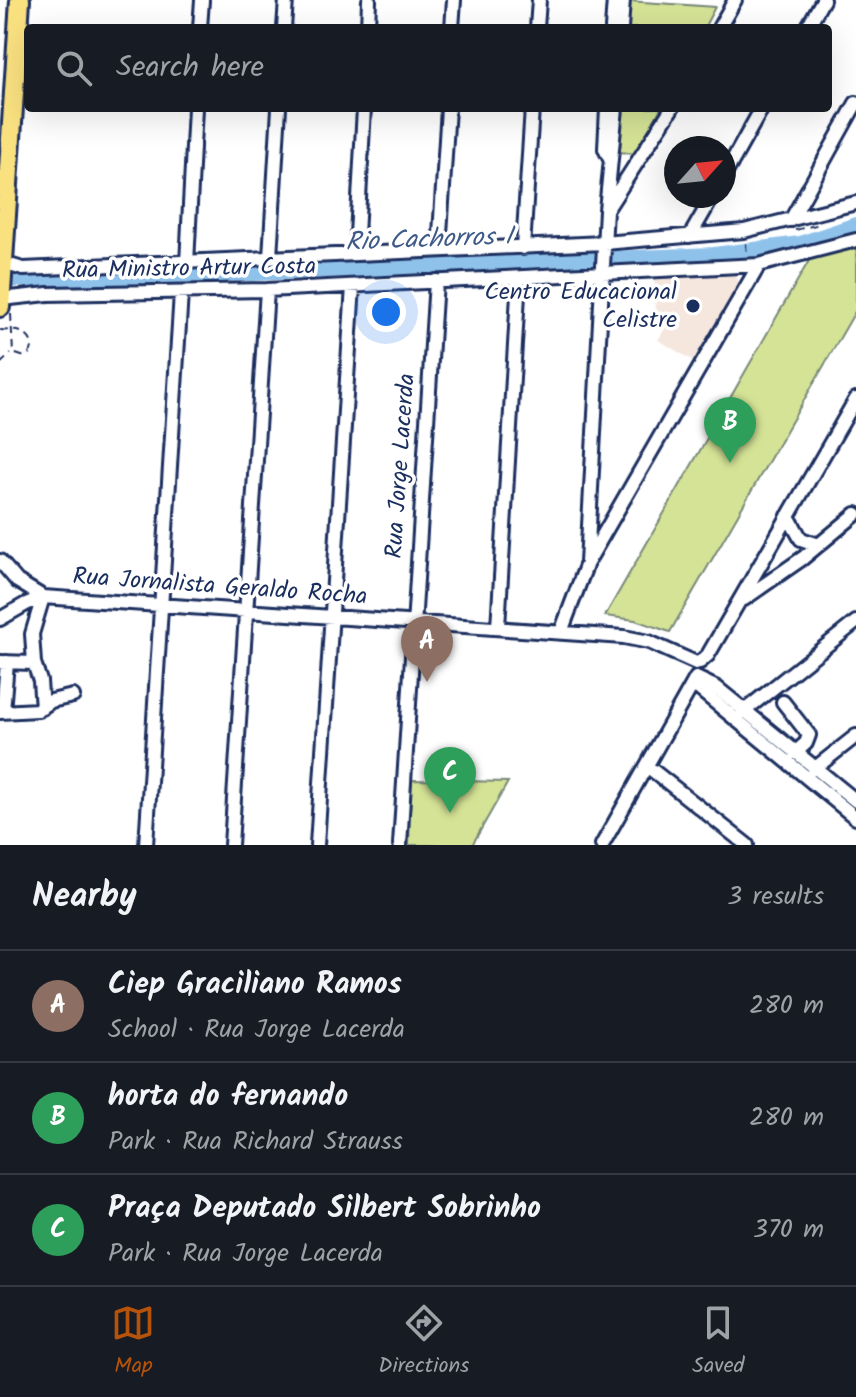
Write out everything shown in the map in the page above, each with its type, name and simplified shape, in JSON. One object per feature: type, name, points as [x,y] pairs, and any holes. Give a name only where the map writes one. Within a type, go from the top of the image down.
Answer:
[{"type":"highway","points":[[4,307],[2,266],[20,0]]},
{"type":"street","points":[[200,24],[202,0]]},
{"type":"street","points":[[284,24],[286,0]]},
{"type":"street","points":[[368,24],[369,0]]},
{"type":"street","points":[[452,24],[454,0]]},
{"type":"street","points":[[537,24],[539,0]]},
{"type":"street","points":[[612,24],[614,0]]},
{"type":"street","points":[[621,24],[623,0]]},
{"type":"street","points":[[721,24],[735,0]]},
{"type":"street","points":[[809,24],[823,0]]},
{"type":"street","points":[[791,220],[856,103]]},
{"type":"street","points":[[187,263],[195,112]]},
{"type":"street","points":[[270,257],[279,112]]},
{"type":"street","points":[[356,253],[364,112]]},
{"type":"street","points":[[439,250],[448,112]]},
{"type":"street","points":[[523,248],[532,112]]},
{"type":"street","points":[[607,112],[605,149],[610,159]]},
{"type":"street","points":[[587,563],[606,210],[616,112]]},
{"type":"street","points":[[606,210],[669,112]]},
{"type":"street","points":[[736,155],[760,112]]},
{"type":"street","name":"Rua Ministro Artur Costa","points":[[2,266],[23,269],[356,253],[604,247],[744,231],[856,203]]},
{"type":"street","points":[[690,236],[706,208]]},
{"type":"street","name":"Rua Ministro Artur Costa","points":[[4,307],[48,294],[267,290],[519,278],[603,270],[759,265],[856,240]]},
{"type":"street","points":[[561,632],[587,563],[759,265]]},
{"type":"street","points":[[732,267],[742,276],[745,289]]},
{"type":"street","points":[[498,627],[519,278]]},
{"type":"street","name":"Rua Jorge Lacerda","points":[[400,845],[436,281]]},
{"type":"street","points":[[317,845],[353,286]]},
{"type":"street","points":[[231,845],[267,290]]},
{"type":"street","points":[[146,845],[181,293]]},
{"type":"street","points":[[602,845],[856,399]]},
{"type":"street","points":[[739,602],[819,545],[856,514]]},
{"type":"street","points":[[788,516],[801,539],[819,545]]},
{"type":"street","name":"Rua Jornalista Geraldo Rocha","points":[[0,561],[17,581],[43,597],[636,639],[700,670],[856,818]]},
{"type":"street","points":[[42,708],[32,634],[43,597]]},
{"type":"street","name":"Rua Jornalista Geraldo Rocha","points":[[0,619],[43,597]]},
{"type":"street","points":[[743,712],[856,622]]},
{"type":"street","points":[[34,663],[4,662],[2,712],[33,711],[51,701],[73,696]]},
{"type":"street","name":"Rua Jornalista Geraldo Rocha","points":[[700,670],[743,712],[856,801]]},
{"type":"street","points":[[783,702],[809,735],[806,743],[795,753]]},
{"type":"street","points":[[814,769],[856,736]]},
{"type":"street","points":[[647,766],[747,845]]},
{"type":"path","points":[[745,238],[747,256]]},
{"type":"path","points":[[4,307],[12,354]]},
{"type":"path","points":[[0,330],[18,331],[27,334],[31,340],[31,353],[25,357],[12,354]]},
{"type":"path","points":[[0,364],[12,354]]},
{"type":"shaded area","name":"Centro Educacional Celistre","points":[[654,272],[733,272],[738,280],[740,287],[697,363],[658,340],[670,320],[656,320]]},
{"type":"green space","points":[[628,1],[715,7],[706,24],[627,24]]},
{"type":"green space","points":[[622,112],[659,112],[636,154],[620,152]]},
{"type":"green space","points":[[856,243],[856,310],[670,632],[635,620],[605,616],[811,257]]},
{"type":"green space","points":[[411,780],[508,782],[472,845],[409,845]]},
{"type":"waterway","name":"Rio Cachorros I","points":[[0,279],[68,280],[714,255],[800,244],[856,225]]},
{"type":"place","name":"Centro Educacional Celistre","points":[[693,306]]},
{"type":"place","name":"horta do fernando","points":[[730,463]]},
{"type":"place","name":"Ciep Graciliano Ramos","points":[[427,682]]},
{"type":"place","name":"Praça Deputado Silbert Sobrinho","points":[[450,813]]}]
